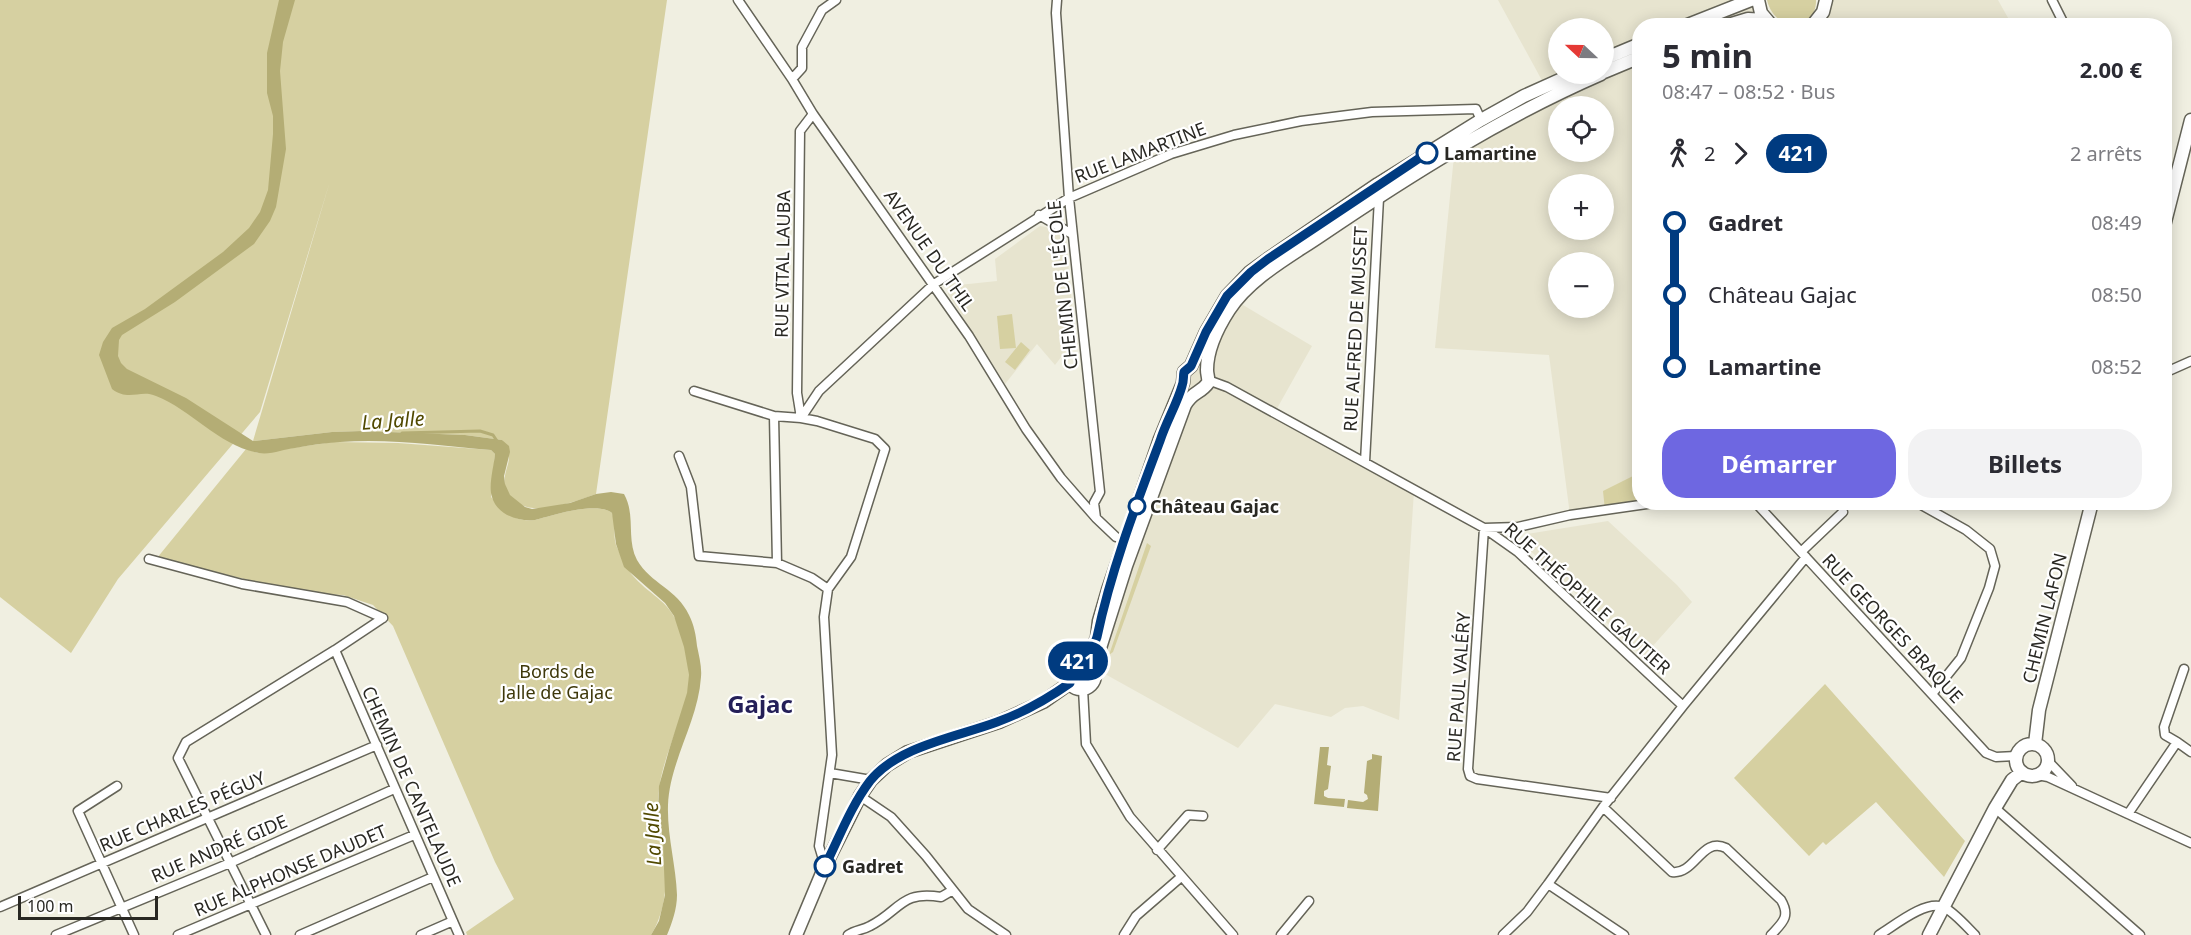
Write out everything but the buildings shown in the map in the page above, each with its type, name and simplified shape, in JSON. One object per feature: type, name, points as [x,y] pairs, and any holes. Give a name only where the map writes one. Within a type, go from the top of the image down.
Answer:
[{"type":"main road","points":[[1705,18],[1751,0]]},
{"type":"main road","points":[[1758,0],[1761,13],[1765,18]]},
{"type":"main road","points":[[1818,18],[1823,12],[1826,0]]},
{"type":"main road","points":[[1614,55],[1632,47]]},
{"type":"main road","points":[[1614,68],[1632,60]]},
{"type":"main road","points":[[1094,667],[1082,660],[1075,662],[1070,666],[1067,676],[1070,683],[1076,688],[1083,689],[1094,681],[1096,674],[1094,667],[1160,439],[1184,383],[1184,372],[1191,366],[1206,332],[1227,296],[1251,272],[1388,178],[1481,120],[1551,84]]},
{"type":"main road","points":[[1082,660],[1097,638],[1099,621],[1185,405],[1195,391],[1204,388],[1215,335],[1229,309],[1249,287],[1270,270],[1379,198],[1503,121],[1579,84]]},
{"type":"main road","points":[[2172,185],[2191,120]]},
{"type":"main road","points":[[1191,366],[1198,365],[1208,376]]},
{"type":"main road","points":[[1184,383],[1195,391]]},
{"type":"main road","name":"CHEMIN LAFON","points":[[2035,744],[2039,710],[2090,510]]},
{"type":"main road","points":[[796,935],[825,866],[860,796],[871,780],[887,765],[908,752],[999,722],[1043,702],[1070,683]]},
{"type":"main road","points":[[2035,744],[2044,748],[2048,761],[2045,770],[2037,775],[2026,775],[2017,765],[2016,756],[2021,747],[2035,744]]},
{"type":"main road","points":[[1929,935],[1995,808],[2012,780],[2022,772]]},
{"type":"street","name":"AVENUE DU THIL","points":[[738,0],[813,114],[969,336],[1026,429],[1061,478],[1096,518]]},
{"type":"street","points":[[792,79],[802,68],[802,47],[822,10],[836,0]]},
{"type":"street","name":"CHEMIN DE L'ÉCOLE","points":[[1057,0],[1056,13],[1072,234],[1100,492],[1094,503],[1096,518]]},
{"type":"street","points":[[2052,0],[2061,18]]},
{"type":"street","name":"RUE LAMARTINE","points":[[801,418],[819,391],[934,284],[1069,198],[1171,154],[1234,135],[1301,121],[1372,112],[1476,109],[1481,120]]},
{"type":"street","name":"RUE VITAL LAUBA","points":[[801,418],[797,393],[800,131],[813,114]]},
{"type":"street","name":"RUE ALFRED DE MUSSET","points":[[1365,462],[1379,198]]},
{"type":"street","points":[[1040,215],[1072,234]]},
{"type":"street","points":[[2172,369],[2191,361]]},
{"type":"street","name":"RUE THÉOPHILE GAUTIER","points":[[1208,376],[1484,528],[1518,552],[1683,706]]},
{"type":"street","points":[[694,391],[774,416],[816,421],[875,439],[885,449],[851,557],[828,589],[824,617],[832,754],[819,846],[825,866]]},
{"type":"street","points":[[774,416],[777,563]]},
{"type":"street","points":[[679,456],[691,487],[699,556],[777,563],[812,578],[828,589]]},
{"type":"street","points":[[1484,528],[1518,527],[1632,506]]},
{"type":"street","name":"RUE GEORGES BRAQUE","points":[[1763,510],[1986,753],[1996,757],[2016,756]]},
{"type":"street","points":[[1930,510],[1966,530],[1990,549],[1995,566],[1962,658],[1932,694]]},
{"type":"street","points":[[1503,935],[1527,912],[1603,807],[1804,554],[1844,512]]},
{"type":"street","points":[[1096,518],[1116,537],[1130,542]]},
{"type":"street","name":"RUE PAUL VALÉRY","points":[[1484,528],[1468,769],[1470,776],[1477,779],[1611,798]]},
{"type":"street","points":[[148,559],[242,584],[347,602],[383,618],[186,742],[178,758],[266,935]]},
{"type":"street","name":"CHEMIN DE CANTELAUDE","points":[[335,650],[459,935]]},
{"type":"street","points":[[2184,669],[2164,727],[2165,735],[2191,752]]},
{"type":"street","points":[[1083,689],[1086,744],[1130,817],[1233,935]]},
{"type":"street","points":[[2128,814],[2177,742]]},
{"type":"street","name":"RUE CHARLES PÉGUY","points":[[0,907],[376,745]]},
{"type":"street","points":[[2048,761],[2067,782],[2082,793]]},
{"type":"street","points":[[830,773],[871,780]]},
{"type":"street","points":[[2037,775],[2048,777],[2191,843]]},
{"type":"street","points":[[117,786],[78,811],[134,935]]},
{"type":"street","name":"RUE ANDRÉ GIDE","points":[[56,935],[230,863],[394,789]]},
{"type":"street","points":[[860,796],[891,817],[968,909],[1006,935]]},
{"type":"street","points":[[1603,807],[1666,869],[1672,872],[1679,873],[1687,869],[1712,846],[1720,845],[1726,848],[1781,900],[1786,908],[1786,916],[1771,935]]},
{"type":"street","points":[[1995,808],[2140,935]]},
{"type":"street","points":[[1157,850],[1188,815],[1203,816]]},
{"type":"street","name":"RUE ALPHONSE DAUDET","points":[[178,935],[414,835]]},
{"type":"street","points":[[300,935],[433,877]]},
{"type":"street","points":[[1124,935],[1136,916],[1181,878]]},
{"type":"street","points":[[1548,884],[1624,935]]},
{"type":"street","points":[[848,935],[869,927],[907,899],[925,894],[941,897],[953,890]]},
{"type":"street","points":[[1281,935],[1310,901]]},
{"type":"street","points":[[1879,935],[1922,908],[1944,907],[1976,935]]},
{"type":"street","points":[[421,935],[453,921]]},
{"type":"shaded area","points":[[279,0],[295,0],[283,42],[280,71],[286,149],[276,207],[270,221],[254,244],[175,302],[122,335],[119,340],[118,356],[127,369],[186,398],[253,441],[362,431],[465,435],[502,440],[509,446],[510,452],[504,476],[505,484],[510,495],[525,507],[532,509],[570,503],[596,494],[611,492],[624,494],[630,510],[632,544],[637,560],[649,575],[671,592],[684,606],[693,626],[701,665],[699,694],[695,710],[670,788],[668,817],[677,895],[675,911],[667,935],[651,935],[659,921],[665,895],[663,842],[658,810],[659,786],[687,693],[689,675],[684,647],[674,616],[665,603],[624,567],[616,544],[612,513],[596,508],[564,512],[535,520],[522,520],[509,516],[499,508],[492,497],[491,482],[495,454],[491,450],[416,443],[359,441],[259,453],[218,436],[182,410],[156,396],[150,394],[124,395],[112,389],[99,355],[103,342],[112,328],[145,309],[223,252],[249,228],[260,212],[268,190],[273,134],[273,116],[267,93],[267,53]]},
{"type":"shaded area","points":[[1498,0],[1759,0],[1768,18],[1632,18],[1632,503],[1570,515],[1549,355],[1435,348],[1454,156],[1524,96],[1545,86]]},
{"type":"shaded area","points":[[1826,0],[1998,0],[2008,18],[1816,18]]},
{"type":"shaded area","points":[[1040,226],[1066,239],[1075,339],[1055,365],[1037,344],[1005,384],[948,294],[949,286],[959,280],[959,285],[997,281],[995,259]]},
{"type":"shaded area","points":[[1230,299],[1312,346],[1275,412],[1414,491],[1399,720],[1363,706],[1345,708],[1331,717],[1275,704],[1238,748],[1105,674],[1100,662],[1172,421],[1213,323]]},
{"type":"shaded area","points":[[1608,521],[1677,585],[1692,602],[1643,657],[1521,542],[1527,534]]},
{"type":"shaded area","points":[[1320,747],[1329,747],[1327,765],[1331,766],[1328,789],[1324,791],[1324,796],[1345,799],[1344,807],[1314,804]]},
{"type":"shaded area","points":[[1372,754],[1382,756],[1378,811],[1347,808],[1348,800],[1363,802],[1368,799],[1364,793],[1367,761],[1372,759]]},
{"type":"green space","points":[[0,0],[667,0],[596,494],[559,506],[532,508],[520,505],[511,497],[505,485],[509,457],[502,440],[465,435],[362,431],[253,441],[330,181],[260,412],[118,579],[71,653],[0,597]]},
{"type":"green space","points":[[1767,0],[1816,0],[1815,10],[1810,18],[1777,18],[1771,11]]},
{"type":"green space","points":[[1012,314],[1016,348],[1000,349],[997,316]]},
{"type":"green space","points":[[1021,342],[1030,350],[1015,370],[1005,362]]},
{"type":"green space","name":"Bords de Jalle de Gajac","points":[[333,442],[398,443],[491,450],[495,454],[491,497],[515,518],[535,520],[564,512],[596,508],[612,513],[616,545],[624,562],[634,577],[672,613],[681,632],[688,663],[687,695],[660,780],[658,818],[665,854],[666,878],[661,913],[651,935],[467,935],[466,932],[514,899],[495,862],[393,626],[373,605],[343,595],[303,593],[157,558],[246,449],[258,453]]},
{"type":"green space","points":[[1632,476],[1632,504],[1605,510],[1603,491]]},
{"type":"green space","points":[[1147,543],[1151,546],[1113,652],[1109,655]]},
{"type":"green space","points":[[1825,684],[1965,841],[1944,877],[1876,802],[1826,845],[1823,842],[1809,856],[1734,778]]},
{"type":"waterway","name":"La Jalle","points":[[402,433],[480,431],[493,435],[497,441]]},
{"type":"bus line","name":"421","points":[[825,866],[860,796],[871,780],[887,765],[908,752],[999,722],[1043,702],[1070,683],[1067,676],[1070,666],[1082,660],[1097,638],[1099,621],[1112,576],[1160,439],[1184,383],[1182,378],[1184,372],[1191,366],[1206,332],[1227,296],[1268,259],[1427,153]]},
{"type":"place","name":"Lamartine","points":[[1427,153]]},
{"type":"place","name":"Château Gajac","points":[[1137,506]]},
{"type":"place","name":"Gadret","points":[[825,866]]},
{"type":"district","name":"Gajac","points":[[760,703]]}]
